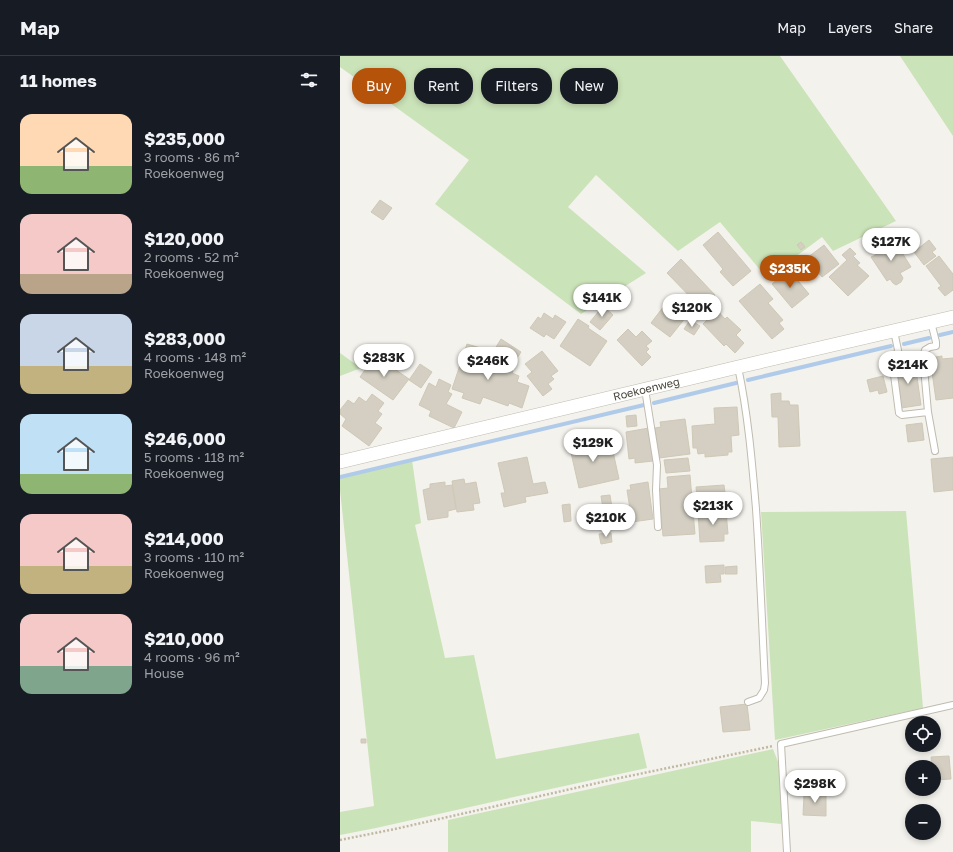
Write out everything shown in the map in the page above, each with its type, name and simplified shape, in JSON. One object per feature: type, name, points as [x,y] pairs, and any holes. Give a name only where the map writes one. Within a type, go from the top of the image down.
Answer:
[{"type":"street","name":"Roekoenweg","points":[[340,462],[953,317]]},
{"type":"lane","points":[[931,322],[936,346],[924,350],[923,357],[928,412],[934,451]]},
{"type":"lane","points":[[894,331],[898,350],[893,367],[899,413],[902,415],[928,412]]},
{"type":"lane","points":[[738,367],[744,395],[754,483],[759,547],[765,683],[764,690],[759,698],[748,702]]},
{"type":"lane","points":[[645,389],[657,465],[656,490],[658,527]]},
{"type":"lane","points":[[787,852],[781,744],[953,705]]},
{"type":"path","points":[[340,840],[395,829],[615,778],[781,744]]},
{"type":"green space","points":[[340,56],[780,56],[896,221],[833,251],[822,237],[767,278],[720,222],[678,251],[596,175],[568,207],[646,273],[581,314],[435,204],[469,160],[391,104],[406,104],[406,68],[352,68],[352,76],[340,67]]},
{"type":"green space","points":[[900,56],[953,56],[953,136]]},
{"type":"green space","points":[[340,353],[361,368],[340,376]]},
{"type":"green space","points":[[412,460],[421,523],[415,525],[445,658],[474,655],[496,759],[639,733],[647,768],[340,835],[340,812],[374,806],[340,490],[340,477]]},
{"type":"green space","points":[[906,511],[923,708],[775,740],[761,512]]},
{"type":"green space","points":[[773,749],[782,772],[781,824],[751,821],[751,852],[448,852],[448,820]]},
{"type":"building","points":[[380,200],[392,208],[383,220],[371,212]]},
{"type":"building","points":[[718,232],[751,271],[733,286],[720,272],[723,269],[703,245]]},
{"type":"building","points":[[929,240],[936,249],[932,252],[936,256],[924,265],[914,252]]},
{"type":"building","points":[[885,241],[889,247],[896,243],[911,267],[900,273],[903,278],[901,282],[896,285],[890,279],[887,281],[871,257],[876,255],[872,249]]},
{"type":"building","points":[[801,242],[805,247],[801,250],[797,245]]},
{"type":"building","points":[[824,245],[839,264],[822,277],[807,258]]},
{"type":"building","points":[[850,248],[856,254],[853,256],[860,263],[857,265],[869,276],[848,296],[829,277],[847,260],[842,255]]},
{"type":"building","points":[[939,256],[953,274],[953,290],[945,296],[938,288],[941,286],[926,266]]},
{"type":"building","points":[[681,259],[715,295],[701,308],[667,273]]},
{"type":"building","points":[[789,270],[809,294],[792,308],[772,284]]},
{"type":"building","points":[[760,284],[773,299],[768,303],[783,320],[779,323],[784,329],[772,339],[739,301]]},
{"type":"building","points":[[667,302],[686,317],[670,337],[651,323]]},
{"type":"building","points":[[603,306],[613,315],[600,330],[590,322]]},
{"type":"building","points":[[717,310],[725,319],[727,317],[741,330],[736,335],[744,343],[735,353],[726,344],[724,346],[703,324]]},
{"type":"building","points":[[544,313],[553,319],[555,315],[566,322],[554,339],[546,334],[544,337],[530,328],[538,317],[541,319]]},
{"type":"building","points":[[578,319],[607,341],[590,366],[560,346]]},
{"type":"building","points":[[690,320],[700,326],[694,335],[684,329]]},
{"type":"building","points":[[628,329],[636,337],[642,331],[652,341],[646,346],[649,349],[646,352],[651,357],[642,366],[617,340]]},
{"type":"building","points":[[501,339],[521,352],[513,364],[493,352]]},
{"type":"building","points":[[467,344],[484,349],[480,359],[513,371],[512,373],[519,376],[517,382],[529,386],[522,408],[509,403],[508,406],[483,397],[480,404],[462,398],[464,393],[452,389]]},
{"type":"building","points":[[542,351],[558,371],[551,376],[554,379],[548,384],[552,389],[543,396],[527,376],[532,372],[525,364]]},
{"type":"building","points":[[942,356],[942,359],[953,358],[953,398],[936,400],[930,358]]},
{"type":"building","points":[[374,357],[381,363],[383,361],[409,379],[393,400],[360,377]]},
{"type":"building","points":[[907,362],[908,365],[915,363],[921,405],[901,408],[895,363]]},
{"type":"building","points":[[420,364],[432,372],[421,388],[409,380]]},
{"type":"building","points":[[883,376],[887,392],[879,394],[878,390],[870,392],[867,380]]},
{"type":"building","points":[[439,379],[451,385],[448,392],[452,394],[446,404],[462,412],[454,428],[429,416],[431,411],[419,405],[429,383],[436,387]]},
{"type":"building","points":[[781,393],[781,401],[789,401],[790,405],[798,405],[800,446],[779,447],[778,417],[772,417],[771,394]]},
{"type":"building","points":[[372,394],[384,403],[378,411],[382,414],[375,423],[382,428],[369,446],[342,426],[346,419],[340,414],[340,410],[348,400],[354,404],[359,397],[366,402]]},
{"type":"building","points":[[737,407],[739,435],[731,436],[732,452],[728,452],[728,455],[705,457],[705,453],[698,454],[697,448],[693,448],[692,426],[715,424],[714,408]]},
{"type":"building","points":[[636,415],[637,426],[627,427],[626,416]]},
{"type":"building","points":[[685,419],[690,454],[659,458],[655,428],[661,427],[660,422]]},
{"type":"building","points":[[922,423],[924,440],[908,442],[906,425]]},
{"type":"building","points":[[649,428],[653,461],[635,463],[635,458],[629,459],[626,432]]},
{"type":"building","points":[[575,433],[578,449],[605,443],[607,448],[612,447],[619,479],[579,488],[567,435]]},
{"type":"building","points":[[527,457],[533,484],[545,482],[548,493],[525,497],[526,502],[504,507],[501,493],[505,493],[498,463]]},
{"type":"building","points":[[953,457],[953,490],[934,492],[931,459]]},
{"type":"building","points":[[688,458],[690,471],[666,473],[664,460]]},
{"type":"building","points":[[690,475],[695,534],[663,536],[659,489],[668,488],[667,477]]},
{"type":"building","points":[[464,479],[465,484],[476,482],[480,503],[473,504],[474,510],[457,512],[452,481]]},
{"type":"building","points":[[445,482],[445,486],[452,485],[456,509],[448,511],[448,517],[428,520],[423,490],[430,488],[430,484]]},
{"type":"building","points":[[648,482],[653,519],[632,522],[627,490],[631,490],[630,485]]},
{"type":"building","points":[[724,485],[725,493],[720,494],[721,505],[698,507],[696,487]]},
{"type":"building","points":[[610,495],[612,508],[603,509],[601,496]]},
{"type":"building","points":[[570,504],[571,521],[564,522],[562,505]]},
{"type":"building","points":[[726,511],[728,534],[724,534],[724,541],[700,542],[698,512]]},
{"type":"building","points":[[611,533],[612,542],[601,544],[599,534]]},
{"type":"building","points":[[724,565],[724,574],[720,574],[721,582],[706,583],[705,566]]},
{"type":"building","points":[[737,566],[737,574],[725,574],[725,567]]},
{"type":"building","points":[[747,704],[750,730],[723,732],[720,707]]},
{"type":"building","points":[[361,739],[366,739],[366,743],[361,743]]},
{"type":"building","points":[[949,756],[951,779],[941,780],[941,760],[931,760],[931,757]]},
{"type":"building","points":[[809,789],[819,790],[819,796],[826,796],[826,816],[803,815],[804,795],[809,795]]},
{"type":"waterway","points":[[940,335],[953,332]]},
{"type":"waterway","points":[[904,344],[929,338]]},
{"type":"waterway","points":[[748,380],[891,346]]},
{"type":"waterway","points":[[654,403],[736,383]]},
{"type":"waterway","points":[[340,477],[644,405]]}]
